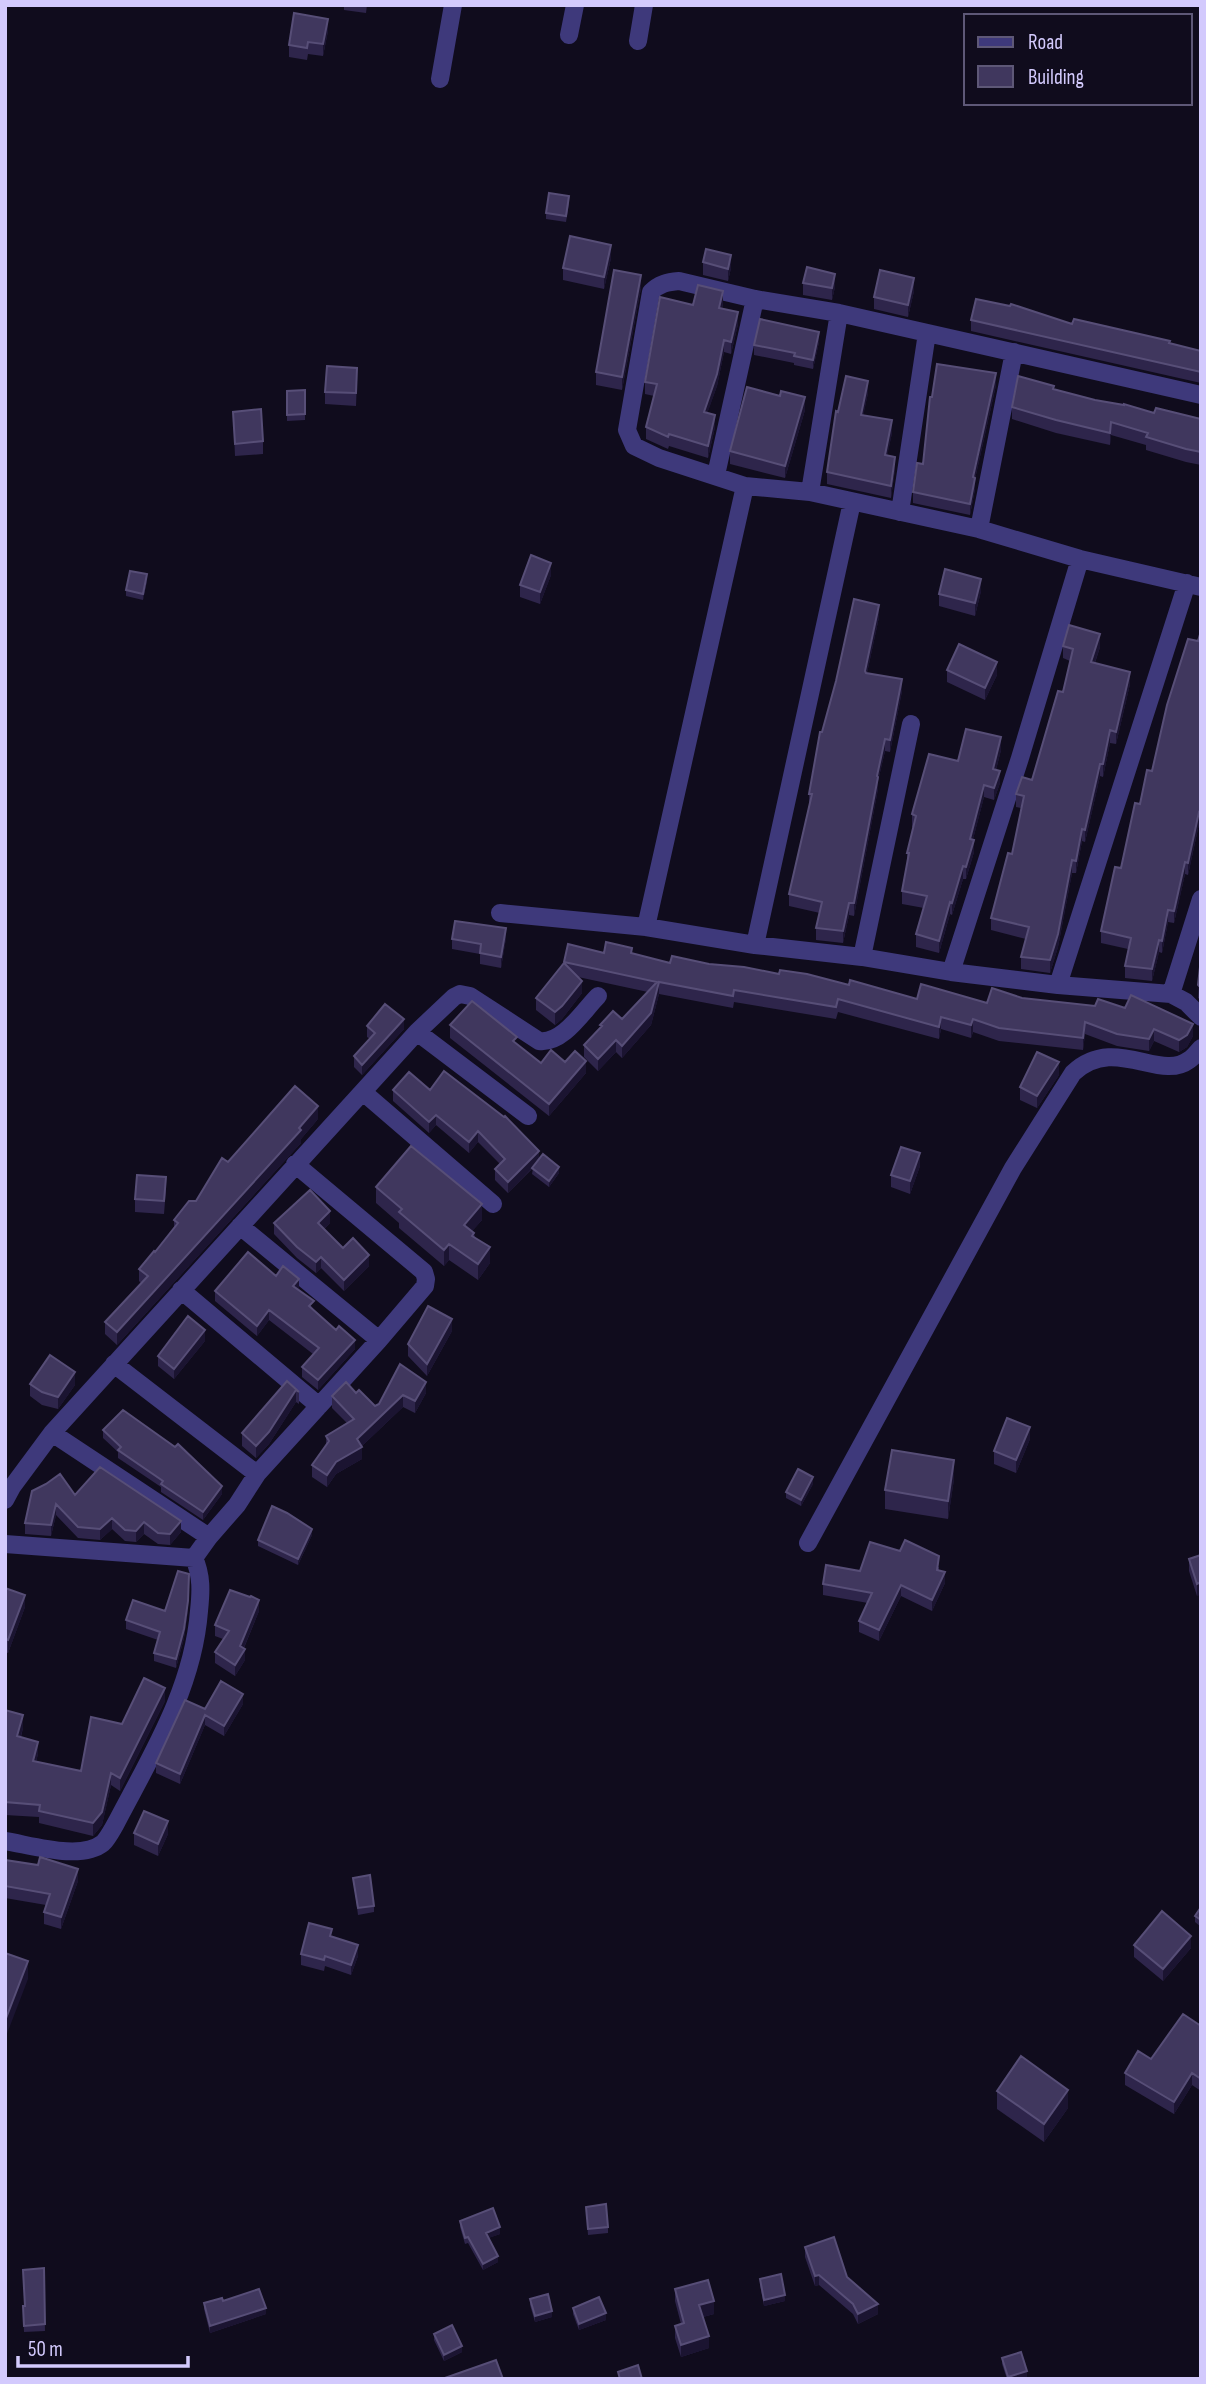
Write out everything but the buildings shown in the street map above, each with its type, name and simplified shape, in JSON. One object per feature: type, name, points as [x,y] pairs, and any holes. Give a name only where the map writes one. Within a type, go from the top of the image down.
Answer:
[{"type":"street","points":[[440,79],[453,5]]},
{"type":"street","points":[[569,35],[575,5]]},
{"type":"street","points":[[638,41],[645,5]]},
{"type":"street","points":[[1058,985],[1194,585],[1080,559],[979,529],[810,492],[745,486],[659,458],[634,446],[628,434],[651,292],[658,285],[679,282],[755,299],[839,313],[1201,395]]},
{"type":"street","points":[[716,475],[755,299]]},
{"type":"street","points":[[810,492],[839,313]]},
{"type":"street","points":[[900,512],[927,333]]},
{"type":"street","points":[[979,529],[1014,352]]},
{"type":"street","points":[[646,927],[745,486]]},
{"type":"street","points":[[755,945],[852,502]]},
{"type":"street","points":[[951,972],[1080,559]]},
{"type":"street","points":[[862,957],[911,724]]},
{"type":"street","points":[[1171,994],[1201,899]]},
{"type":"street","points":[[500,913],[646,927],[755,945],[862,957],[951,972],[1058,985],[1171,994],[1186,1002],[1201,1017]]},
{"type":"street","points":[[5,1500],[52,1433],[295,1164],[417,1032],[454,997],[466,995],[539,1041],[545,1042],[561,1035],[598,996]]},
{"type":"street","points":[[417,1032],[528,1116]]},
{"type":"street","points":[[808,1543],[1013,1168],[1073,1073],[1092,1059],[1108,1056],[1168,1066],[1181,1064],[1189,1061],[1201,1048]]},
{"type":"street","points":[[363,1092],[493,1204]]},
{"type":"street","points":[[194,1558],[237,1505],[257,1474],[425,1286],[424,1272],[295,1164]]},
{"type":"street","points":[[240,1226],[379,1340]]},
{"type":"street","points":[[181,1290],[319,1406]]},
{"type":"street","points":[[114,1364],[257,1474]]},
{"type":"street","points":[[52,1433],[209,1537]]},
{"type":"street","points":[[5,1544],[194,1558]]},
{"type":"street","points":[[5,1841],[76,1853],[92,1849],[104,1842],[174,1712],[186,1678],[194,1647],[201,1588],[200,1571],[194,1558]]}]
